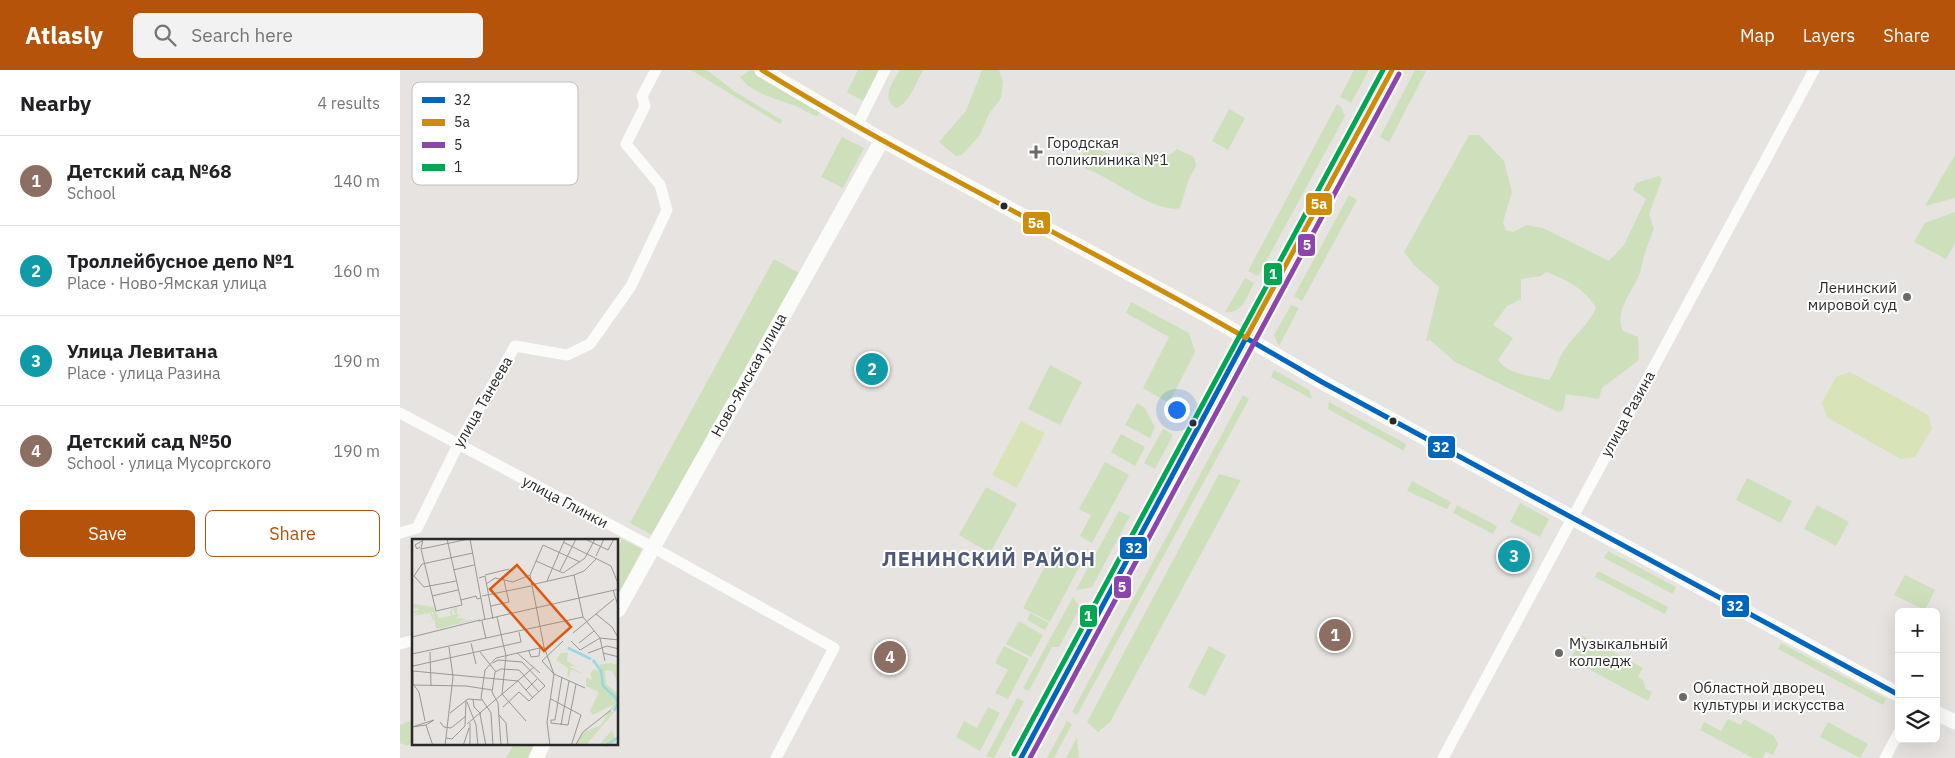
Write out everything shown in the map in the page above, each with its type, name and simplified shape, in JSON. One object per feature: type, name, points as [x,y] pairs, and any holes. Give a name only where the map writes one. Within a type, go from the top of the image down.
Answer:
[{"type":"main road","points":[[1021,758],[1392,70]]},
{"type":"street","name":"улица Танеева","points":[[417,528],[458,445],[515,346],[567,355],[590,344],[631,286],[666,210],[660,185],[626,144],[644,106],[642,96],[656,70]]},
{"type":"street","points":[[762,70],[882,140],[1139,277],[1322,382],[1895,693]]},
{"type":"street","points":[[857,126],[885,70]]},
{"type":"street","name":"улица Разина","points":[[1442,758],[1814,70]]},
{"type":"street","name":"Ново-Ямская улица","points":[[619,608],[882,140]]},
{"type":"street","name":"улица Глинки","points":[[400,413],[652,547],[834,648],[776,758]]},
{"type":"street","points":[[400,533],[417,528],[420,539]]},
{"type":"street","points":[[1940,715],[1955,722]]},
{"type":"street","points":[[1885,758],[1895,739]]},
{"type":"street","points":[[536,758],[542,746]]},
{"type":"green space","points":[[691,70],[707,70],[734,91],[782,120],[780,124]]},
{"type":"green space","points":[[750,70],[758,72],[783,91],[820,112],[817,116],[813,115],[798,107],[762,94],[748,86],[740,77]]},
{"type":"green space","points":[[858,70],[879,70],[863,101],[847,92]]},
{"type":"green space","points":[[900,70],[923,70],[909,97],[901,106],[896,108],[891,104],[888,95],[891,85]]},
{"type":"green space","points":[[982,70],[999,70],[1003,81],[1001,98],[989,114],[980,135],[962,155],[956,156],[939,142],[966,111]]},
{"type":"green space","points":[[1354,70],[1369,70],[1351,103],[1340,97]]},
{"type":"green space","points":[[1415,70],[1426,71],[1389,142],[1380,137]]},
{"type":"green space","points":[[1337,104],[1341,107],[1345,116],[1258,276],[1248,271]]},
{"type":"green space","points":[[1229,109],[1245,118],[1228,150],[1212,141]]},
{"type":"green space","points":[[1469,135],[1479,135],[1504,161],[1512,192],[1503,222],[1506,230],[1513,232],[1527,225],[1543,228],[1609,261],[1624,245],[1646,199],[1633,190],[1636,183],[1659,176],[1662,179],[1649,214],[1654,229],[1638,277],[1626,299],[1621,315],[1623,331],[1638,337],[1639,360],[1602,388],[1599,399],[1566,394],[1563,410],[1558,412],[1455,362],[1430,340],[1426,341],[1439,287],[1414,265],[1404,252]],"holes":[[[1546,272],[1568,281],[1581,290],[1596,308],[1589,320],[1563,352],[1549,380],[1514,372],[1502,365],[1498,360],[1513,338],[1493,325],[1507,306],[1521,299],[1521,279],[1541,276]]]},
{"type":"green space","points":[[842,137],[864,148],[843,188],[821,177]]},
{"type":"green space","points":[[1086,147],[1113,156],[1131,152],[1144,158],[1155,160],[1165,157],[1177,149],[1194,157],[1196,166],[1189,179],[1180,208],[1158,206],[1086,169],[1080,159]]},
{"type":"green space","points":[[1955,155],[1955,198],[1925,206]]},
{"type":"green space","points":[[1349,195],[1357,200],[1302,301],[1294,296]]},
{"type":"green space","points":[[1955,212],[1955,243],[1946,259],[1914,242],[1925,223]]},
{"type":"green space","points":[[774,259],[799,273],[654,536],[630,523]]},
{"type":"green space","points":[[1245,278],[1254,283],[1244,303],[1236,310],[1225,312]]},
{"type":"green space","points":[[1131,302],[1189,333],[1195,352],[1169,403],[1143,388],[1169,337],[1126,313]]},
{"type":"green space","points":[[1291,305],[1299,308],[1279,346],[1274,335]]},
{"type":"green space","points":[[1050,365],[1082,382],[1060,425],[1028,409]]},
{"type":"green space","points":[[1274,370],[1309,390],[1312,399],[1271,377]]},
{"type":"green space","points":[[1850,372],[1928,415],[1932,428],[1915,457],[1901,459],[1828,418],[1822,403],[1836,377]]},
{"type":"green space","points":[[1243,395],[1249,399],[1077,715],[1072,712]]},
{"type":"green space","points":[[1329,402],[1406,444],[1404,451],[1328,409]]},
{"type":"green space","points":[[1137,403],[1145,408],[1155,427],[1150,438],[1125,425]]},
{"type":"green space","points":[[1021,421],[1045,433],[1017,488],[992,475]]},
{"type":"green space","points":[[1163,429],[1173,435],[1155,469],[1144,463]]},
{"type":"green space","points":[[1121,434],[1145,447],[1135,466],[1111,452]]},
{"type":"green space","points":[[1105,462],[1129,475],[1092,543],[1080,536],[1091,515],[1079,509]]},
{"type":"green space","points":[[1219,474],[1241,480],[1110,722],[1098,732],[1087,722]]},
{"type":"green space","points":[[1747,478],[1792,501],[1781,523],[1736,500]]},
{"type":"green space","points":[[1412,481],[1451,502],[1447,509],[1407,491]]},
{"type":"green space","points":[[986,487],[1017,504],[990,553],[959,535]]},
{"type":"green space","points":[[1520,503],[1549,519],[1540,537],[1510,522]]},
{"type":"green space","points":[[1457,505],[1497,526],[1493,534],[1453,513]]},
{"type":"green space","points":[[1817,505],[1849,522],[1836,546],[1804,529]]},
{"type":"green space","points":[[1119,511],[1130,516],[1092,587],[1076,590]]},
{"type":"green space","points":[[622,539],[642,549],[619,594],[619,546]]},
{"type":"green space","points":[[1073,550],[1085,556],[1050,622],[1023,608],[1051,555],[1066,563]]},
{"type":"green space","points":[[1608,551],[1676,587],[1673,594],[1604,558]]},
{"type":"green space","points":[[1598,571],[1668,607],[1665,614],[1595,577]]},
{"type":"green space","points":[[1905,575],[1935,590],[1926,608],[1921,608],[1894,595]]},
{"type":"green space","points":[[1073,597],[1080,608],[1059,647],[1052,647],[1029,691],[1023,688]]},
{"type":"green space","points":[[1030,613],[1049,623],[1045,630],[1027,620]]},
{"type":"green space","points":[[1019,621],[1043,635],[1031,657],[1006,644]]},
{"type":"green space","points":[[1582,635],[1643,668],[1638,677],[1643,680],[1646,689],[1652,692],[1648,701],[1570,659],[1576,649],[1571,646]]},
{"type":"green space","points":[[1781,643],[1886,699],[1883,705],[1778,649]]},
{"type":"green space","points":[[1004,646],[1029,659],[1008,699],[995,693],[1008,670],[995,663]]},
{"type":"green space","points":[[1209,646],[1226,655],[1205,696],[1188,687]]},
{"type":"green space","points":[[1017,698],[1024,701],[994,758],[986,757]]},
{"type":"green space","points":[[988,707],[1000,713],[980,751],[956,737],[964,721],[977,728]]},
{"type":"green space","points":[[1728,719],[1741,725],[1744,719],[1774,736],[1778,744],[1773,755],[1766,752],[1763,758],[1753,758],[1700,730],[1704,722],[1721,731]]},
{"type":"green space","points":[[412,720],[412,743],[407,746],[400,743],[400,725]]},
{"type":"green space","points":[[1067,721],[1072,724],[1054,758],[1047,758]]},
{"type":"green space","points":[[1828,722],[1868,744],[1860,758],[1820,737]]},
{"type":"green space","points":[[1077,737],[1079,758],[1066,758]]},
{"type":"green space","points":[[513,746],[538,746],[532,758],[506,758]]},
{"type":"transit line","name":"5а","points":[[762,70],[881,140],[1246,338]]},
{"type":"transit line","name":"1","points":[[1014,754],[1383,70]]},
{"type":"transit line","name":"5а","points":[[1246,338],[1392,70]]},
{"type":"transit line","name":"5","points":[[1030,758],[1399,74]]},
{"type":"transit line","name":"32","points":[[1246,338],[1322,382],[1895,693]]},
{"type":"transit line","name":"32","points":[[1021,758],[1246,338]]},
{"type":"place","name":"Городская поликлиника №1","points":[[1036,152]]},
{"type":"place","name":"Ленинский мировой суд","points":[[1907,297]]},
{"type":"place","name":"Троллейбусное депо №1","points":[[872,369]]},
{"type":"place","name":"Улица Левитана","points":[[1514,556]]},
{"type":"place","name":"Детский сад №68","points":[[1335,635]]},
{"type":"place","name":"Музыкальный колледж","points":[[1559,653]]},
{"type":"place","name":"Детский сад №50","points":[[890,657]]},
{"type":"place","name":"Областной дворец культуры и искусства","points":[[1683,697]]},
{"type":"district","name":"ЛЕНИНСКИЙ РАЙОН","points":[[989,559]]}]
